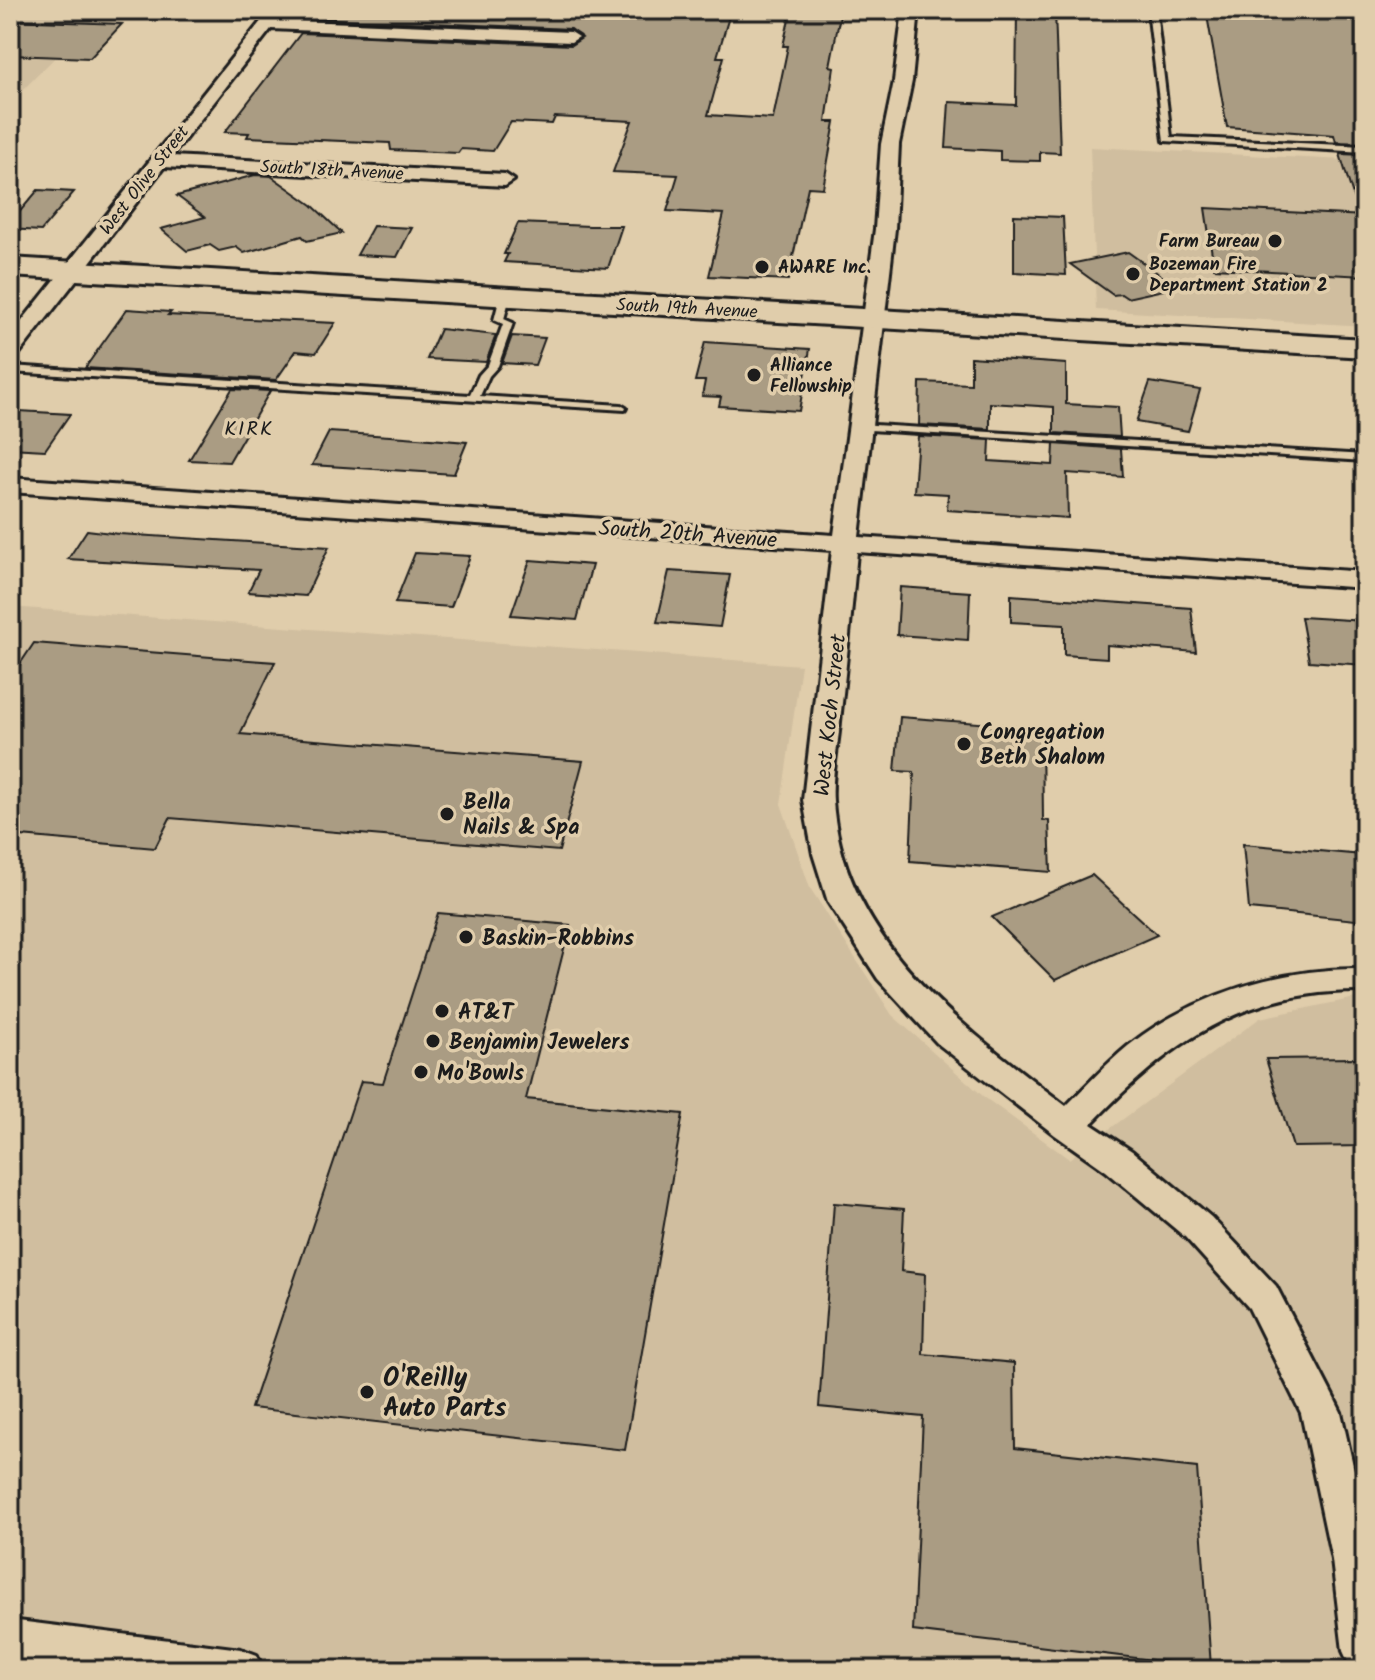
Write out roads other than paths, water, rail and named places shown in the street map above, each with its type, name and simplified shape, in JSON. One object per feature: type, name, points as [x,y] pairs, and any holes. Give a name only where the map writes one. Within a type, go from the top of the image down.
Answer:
[{"type":"main road","name":"South 19th Avenue","points":[[10,267],[1365,348]]},
{"type":"street","name":"West Koch Street","points":[[911,10],[903,81],[890,144],[885,229],[858,427],[818,800],[828,854],[844,902],[889,971],[949,1034],[1067,1126],[1119,1161],[1198,1227],[1263,1297],[1321,1412],[1353,1560],[1365,1651]]},
{"type":"street","points":[[272,17],[571,37]]},
{"type":"street","name":"West Olive Street","points":[[10,350],[272,17]]},
{"type":"street","name":"South 18th Avenue","points":[[159,161],[505,180]]},
{"type":"street","name":"South 20th Avenue","points":[[10,485],[1365,580]]},
{"type":"street","points":[[1067,1126],[1150,1047],[1210,1014],[1257,994],[1309,982],[1338,978],[1365,980]]},
{"type":"street","points":[[10,1641],[241,1670]]},
{"type":"lane","points":[[1152,10],[1167,139],[1365,149]]},
{"type":"lane","points":[[473,399],[484,375],[493,366],[508,323],[499,320],[505,297]]},
{"type":"lane","points":[[10,369],[621,408]]},
{"type":"lane","points":[[858,427],[1365,458]]},
{"type":"place","name":"Farm Bureau","points":[[1275,241]]},
{"type":"place","name":"AWARE Inc.","points":[[762,267]]},
{"type":"place","name":"Bozeman Fire Department Station 2","points":[[1133,274]]},
{"type":"place","name":"Alliance Fellowship","points":[[754,375]]},
{"type":"place","name":"Congregation Beth Shalom","points":[[964,744]]},
{"type":"place","name":"Bella Nails & Spa","points":[[447,814]]},
{"type":"place","name":"Baskin-Robbins","points":[[466,937]]},
{"type":"place","name":"AT&T","points":[[442,1011]]},
{"type":"place","name":"Benjamin Jewelers","points":[[433,1041]]},
{"type":"place","name":"Mo'Bowls","points":[[421,1072]]},
{"type":"place","name":"O'Reilly Auto Parts","points":[[367,1392]]},
{"type":"district","name":"KIRK","points":[[249,428]]}]
